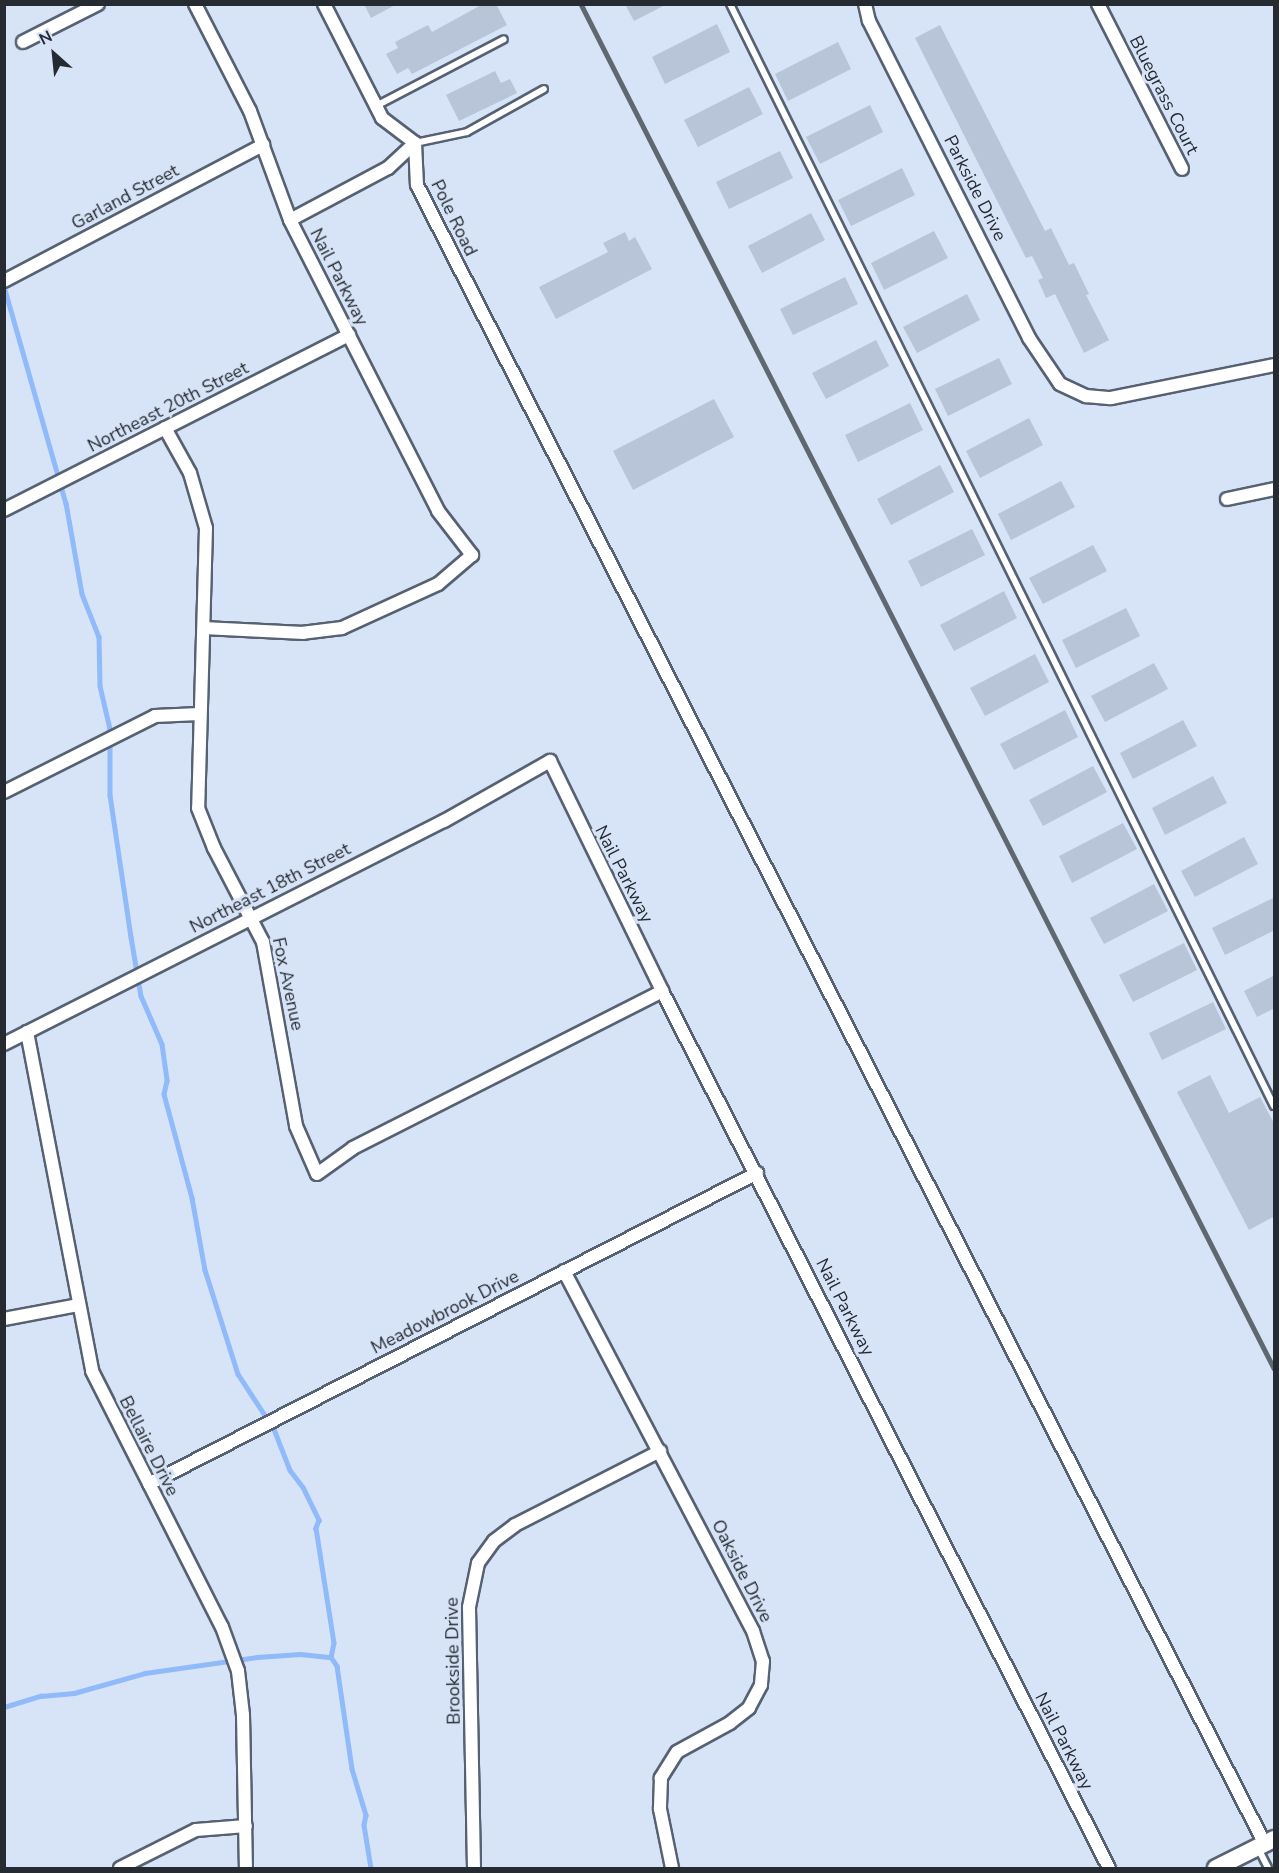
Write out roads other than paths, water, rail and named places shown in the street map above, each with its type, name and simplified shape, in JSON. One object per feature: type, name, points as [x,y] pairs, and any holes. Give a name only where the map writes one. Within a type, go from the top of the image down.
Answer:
[{"type":"main road","points":[[1216,1869],[1266,1843]]},
{"type":"street","points":[[23,42],[98,4]]},
{"type":"street","name":"Nail Parkway","points":[[195,4],[250,111],[290,220],[438,511],[472,555],[438,584],[342,628],[303,633],[204,628]]},
{"type":"street","points":[[290,220],[388,168],[415,143],[382,118],[324,4]]},
{"type":"street","name":"Parkside Drive","points":[[865,4],[869,21],[1029,338],[1060,384],[1086,396],[1111,398],[1275,365]]},
{"type":"street","name":"Bluegrass Court","points":[[1098,4],[1182,169]]},
{"type":"street","name":"Pole Road","points":[[415,143],[417,185],[1266,1843]]},
{"type":"street","name":"Garland Street","points":[[4,281],[263,145]]},
{"type":"street","name":"Northeast 20th Street","points":[[4,510],[349,335]]},
{"type":"street","name":"Fox Avenue","points":[[165,428],[190,473],[207,528],[199,714],[198,808],[214,848],[263,942],[296,1126],[317,1174],[353,1148],[662,991]]},
{"type":"street","points":[[1227,499],[1275,489]]},
{"type":"street","points":[[4,792],[155,716],[199,714]]},
{"type":"street","name":"Nail Parkway","points":[[550,761],[662,991],[757,1173],[1109,1869]]},
{"type":"street","name":"Northeast 18th Street","points":[[4,1044],[444,821],[550,761]]},
{"type":"street","name":"Bellaire Drive","points":[[27,1032],[78,1305],[96,1382],[227,1638],[238,1671],[243,1715],[246,1869]]},
{"type":"street","name":"Meadowbrook Drive","points":[[148,1484],[757,1173]]},
{"type":"street","name":"Oakside Drive","points":[[564,1271],[660,1451],[762,1651],[764,1672],[749,1708],[730,1723],[677,1752],[661,1778],[660,1809],[672,1869]]},
{"type":"street","points":[[4,1319],[78,1305]]},
{"type":"street","name":"Brookside Drive","points":[[474,1869],[469,1607],[478,1563],[494,1541],[515,1525],[660,1451]]},
{"type":"street","points":[[120,1869],[196,1830],[246,1826]]},
{"type":"lane","points":[[730,4],[1275,1106]]},
{"type":"lane","points":[[376,106],[504,39]]},
{"type":"lane","points":[[415,143],[467,132],[544,89]]},
{"type":"lane","points":[[1266,1843],[1268,1869]]},
{"type":"waterway","points":[[4,286],[66,503],[82,594],[99,637],[100,686],[110,729],[110,795],[131,937],[141,996],[162,1044],[167,1081],[164,1094],[192,1198],[205,1270],[238,1374],[274,1429],[290,1470],[303,1487],[319,1520],[316,1528],[334,1643],[331,1657],[337,1666],[352,1769],[366,1815],[364,1825],[371,1868]]},
{"type":"waterway","points":[[4,1707],[41,1696],[74,1693],[145,1673],[257,1657],[300,1654],[331,1657]]},
{"type":"railway","points":[[581,4],[1274,1368]]}]
